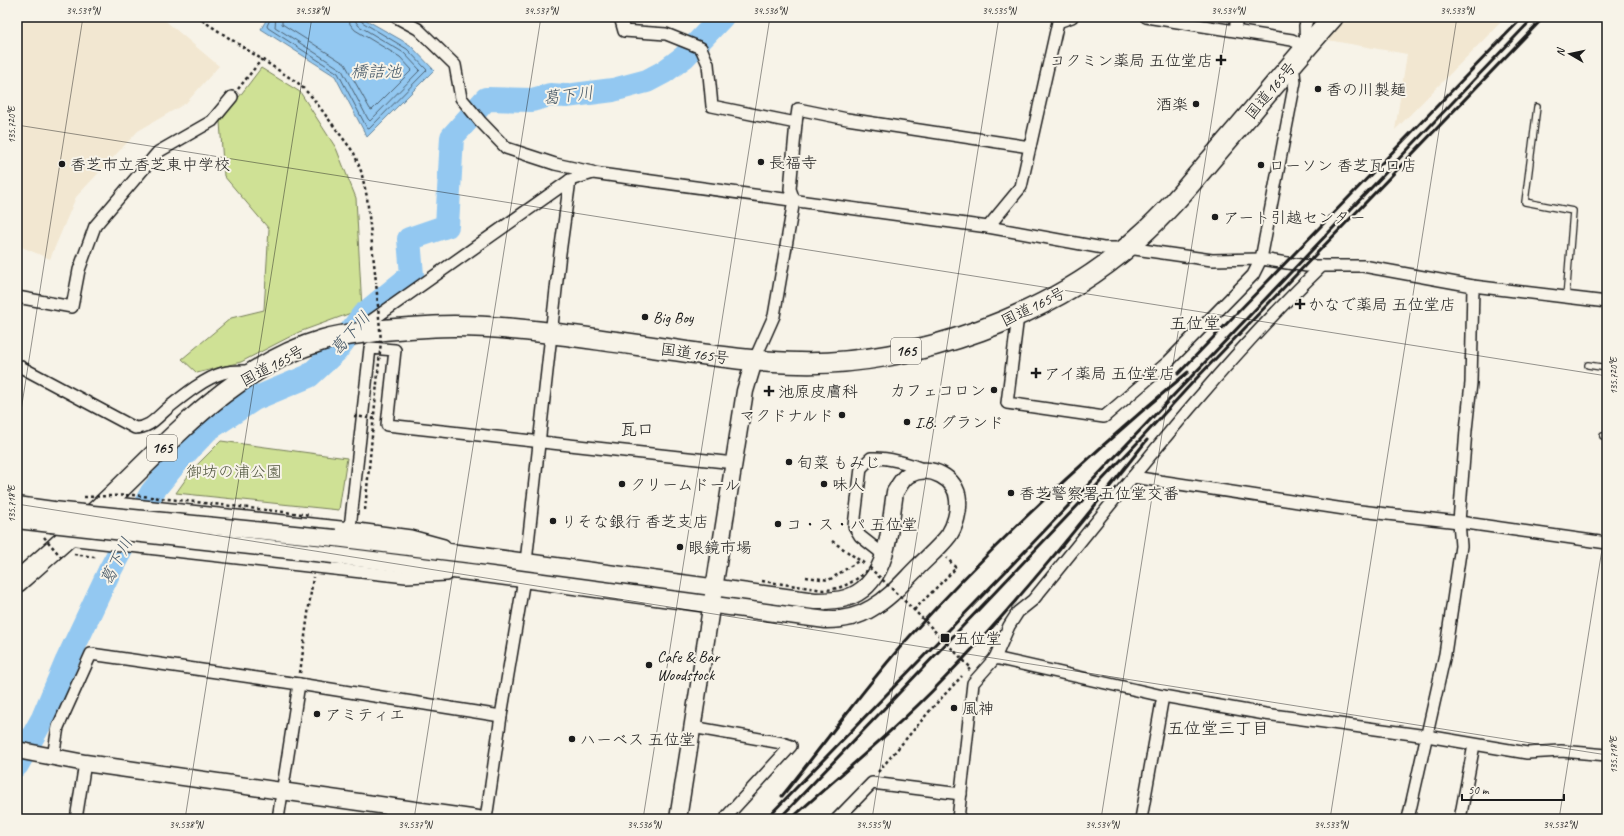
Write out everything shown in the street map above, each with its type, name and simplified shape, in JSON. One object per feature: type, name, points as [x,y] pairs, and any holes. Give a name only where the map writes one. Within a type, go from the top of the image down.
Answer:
[{"type":"highway","name":"国道165号","points":[[17,582],[67,539],[113,503],[212,402],[256,371],[287,355],[324,340],[353,334],[424,326],[481,327],[551,334],[754,361],[802,363],[836,362],[885,356],[939,344],[1018,316],[1107,265],[1142,235],[1190,183],[1333,17]]},
{"type":"street","points":[[396,17],[418,29],[455,65],[461,98],[480,121],[506,148],[555,164],[593,173],[988,227],[1102,248],[1128,248],[1212,260],[1261,259],[1307,266],[1363,266],[1473,286],[1607,302]]},
{"type":"street","points":[[620,17],[624,31],[666,34],[701,48],[708,64],[712,106],[796,123]]},
{"type":"street","points":[[988,227],[1021,187],[1058,22],[1072,17]]},
{"type":"street","points":[[1146,17],[1292,40],[1306,47],[1305,26],[1308,17]]},
{"type":"street","points":[[1235,30],[1237,17]]},
{"type":"street","points":[[1018,316],[1007,403],[1104,417],[1168,362],[1253,275],[1261,259],[1295,82],[1292,63]]},
{"type":"street","points":[[17,297],[72,306],[79,270],[95,226],[158,152],[212,121],[232,98]]},
{"type":"street","points":[[678,819],[745,391],[754,361],[774,316],[794,200],[790,189],[798,109],[848,119],[1030,147]]},
{"type":"street","points":[[353,334],[570,180],[593,173]]},
{"type":"street","points":[[526,562],[560,252],[570,180]]},
{"type":"street","points":[[958,819],[973,683],[995,658],[1009,626],[1018,612],[1033,600],[1217,375],[1299,288],[1322,266]]},
{"type":"street","points":[[1408,819],[1445,654],[1461,546],[1459,522],[1466,430],[1472,383],[1473,286]]},
{"type":"street","points":[[350,528],[370,348],[395,350],[387,425],[734,464]]},
{"type":"street","points":[[17,365],[135,428],[144,428],[149,425],[174,404],[208,380],[222,373],[238,370],[256,371]]},
{"type":"street","points":[[17,520],[333,555],[826,620],[840,620],[855,616],[884,601],[950,534],[958,510],[958,499],[956,489],[948,479],[939,474],[905,462],[878,458],[871,458],[861,468],[854,526],[860,536],[878,551],[883,559]]},
{"type":"street","points":[[17,505],[49,523],[335,538],[714,586],[815,601],[832,601],[847,598],[860,590],[870,582],[879,571],[883,559],[895,492],[909,474],[928,470]]},
{"type":"street","points":[[1133,477],[1351,510],[1459,522],[1607,543]]},
{"type":"street","points":[[113,503],[350,528],[411,536],[482,556]]},
{"type":"street","points":[[67,539],[406,577],[477,573]]},
{"type":"street","points":[[486,819],[501,716],[524,579]]},
{"type":"street","points":[[46,755],[91,654],[299,684],[501,716]]},
{"type":"street","points":[[995,658],[1163,696],[1265,714],[1427,736],[1527,753],[1561,751],[1607,755]]},
{"type":"street","points":[[278,819],[299,684]]},
{"type":"street","points":[[1141,819],[1163,696]]},
{"type":"street","points":[[692,727],[782,743],[791,746],[727,816],[727,819]]},
{"type":"street","points":[[1460,819],[1474,745]]},
{"type":"street","points":[[17,750],[85,762],[478,819]]},
{"type":"street","points":[[76,819],[85,762]]},
{"type":"street","points":[[837,819],[872,783],[960,794]]},
{"type":"lane","points":[[1537,106],[1525,202],[1573,211],[1566,298]]},
{"type":"lane","points":[[1588,365],[1607,368]]},
{"type":"path","points":[[197,17],[298,83],[312,97],[354,153],[361,171],[367,197],[381,341],[375,419],[365,510]]},
{"type":"path","points":[[232,98],[262,59]]},
{"type":"path","points":[[354,416],[375,419]]},
{"type":"path","points":[[77,498],[133,495],[311,515]]},
{"type":"path","points":[[49,523],[62,558],[74,554],[94,557]]},
{"type":"path","points":[[832,541],[870,568],[914,610],[970,668],[933,707],[886,761],[872,783]]},
{"type":"path","points":[[914,610],[956,568],[947,558]]},
{"type":"path","points":[[806,577],[829,580],[860,560]]},
{"type":"path","points":[[299,684],[314,567]]},
{"type":"path","points":[[762,581],[833,590],[854,582],[870,568]]},
{"type":"shaded area","name":"香芝市立香芝東中学校","points":[[17,17],[161,17],[219,66],[186,103],[138,131],[76,197],[50,259],[17,245]]},
{"type":"shaded area","points":[[1341,17],[1502,17],[1501,22],[1395,130],[1407,54],[1322,39]]},
{"type":"green space","points":[[261,68],[300,92],[336,148],[356,198],[362,309],[299,332],[241,362],[197,373],[182,359],[231,318],[264,310],[269,229],[224,176],[220,122]]},
{"type":"green space","name":"御坊の浦公園","points":[[221,441],[347,458],[339,510],[176,493],[193,469]]},
{"type":"water","name":"橋詰池","points":[[268,17],[361,17],[410,45],[434,70],[367,137],[335,76],[261,29]]},
{"type":"waterway","name":"葛下川","points":[[17,765],[43,718],[67,661],[109,572],[152,492],[175,464],[207,430],[254,399],[309,376],[336,351],[363,315],[412,275],[409,239],[447,226],[452,137],[486,99],[532,100],[550,95],[566,96],[613,90],[647,81],[664,72],[684,57],[722,17]]},
{"type":"railway","points":[[1178,374],[1523,17]]},
{"type":"railway","points":[[766,819],[1008,569],[1534,17]]},
{"type":"railway","points":[[779,819],[1140,440],[1193,382],[1544,17]]},
{"type":"railway","points":[[782,796],[893,655],[976,566],[1044,499],[1115,434],[1188,372]]},
{"type":"railway","points":[[791,819],[906,716],[970,652],[1048,563],[1147,440]]},
{"type":"place","name":"コクミン薬局 五位堂店","points":[[1221,60]]},
{"type":"place","name":"香の川製麺","points":[[1318,89]]},
{"type":"place","name":"酒楽","points":[[1196,104]]},
{"type":"place","name":"長福寺","points":[[761,162]]},
{"type":"place","name":"香芝市立香芝東中学校","points":[[62,164]]},
{"type":"place","name":"ローソン 香芝瓦口店","points":[[1261,165]]},
{"type":"place","name":"アート引越センター","points":[[1215,217]]},
{"type":"place","name":"かなで薬局 五位堂店","points":[[1300,304]]},
{"type":"place","name":"Big Boy","points":[[645,317]]},
{"type":"place","name":"アイ薬局 五位堂店","points":[[1036,373]]},
{"type":"place","name":"カフェコロン","points":[[994,390]]},
{"type":"place","name":"池原皮膚科","points":[[769,391]]},
{"type":"place","name":"マクドナルド","points":[[842,415]]},
{"type":"place","name":"I.B. グランド","points":[[907,422]]},
{"type":"place","name":"旬菜 もみじ","points":[[789,462]]},
{"type":"place","name":"クリームドール","points":[[622,484]]},
{"type":"place","name":"味人","points":[[824,484]]},
{"type":"place","name":"香芝警察署五位堂交番","points":[[1011,493]]},
{"type":"place","name":"りそな銀行 香芝支店","points":[[553,521]]},
{"type":"place","name":"コ・ス・パ 五位堂","points":[[778,524]]},
{"type":"place","name":"眼鏡市場","points":[[680,547]]},
{"type":"place","name":"五位堂","points":[[945,638]]},
{"type":"place","name":"Cafe & Bar Woodstock","points":[[649,665]]},
{"type":"place","name":"風神","points":[[954,708]]},
{"type":"place","name":"アミティエ","points":[[317,714]]},
{"type":"place","name":"ハーベス 五位堂","points":[[572,739]]},
{"type":"district","name":"五位堂","points":[[1195,323]]},
{"type":"district","name":"瓦口","points":[[637,429]]},
{"type":"district","name":"五位堂三丁目","points":[[1218,728]]}]
